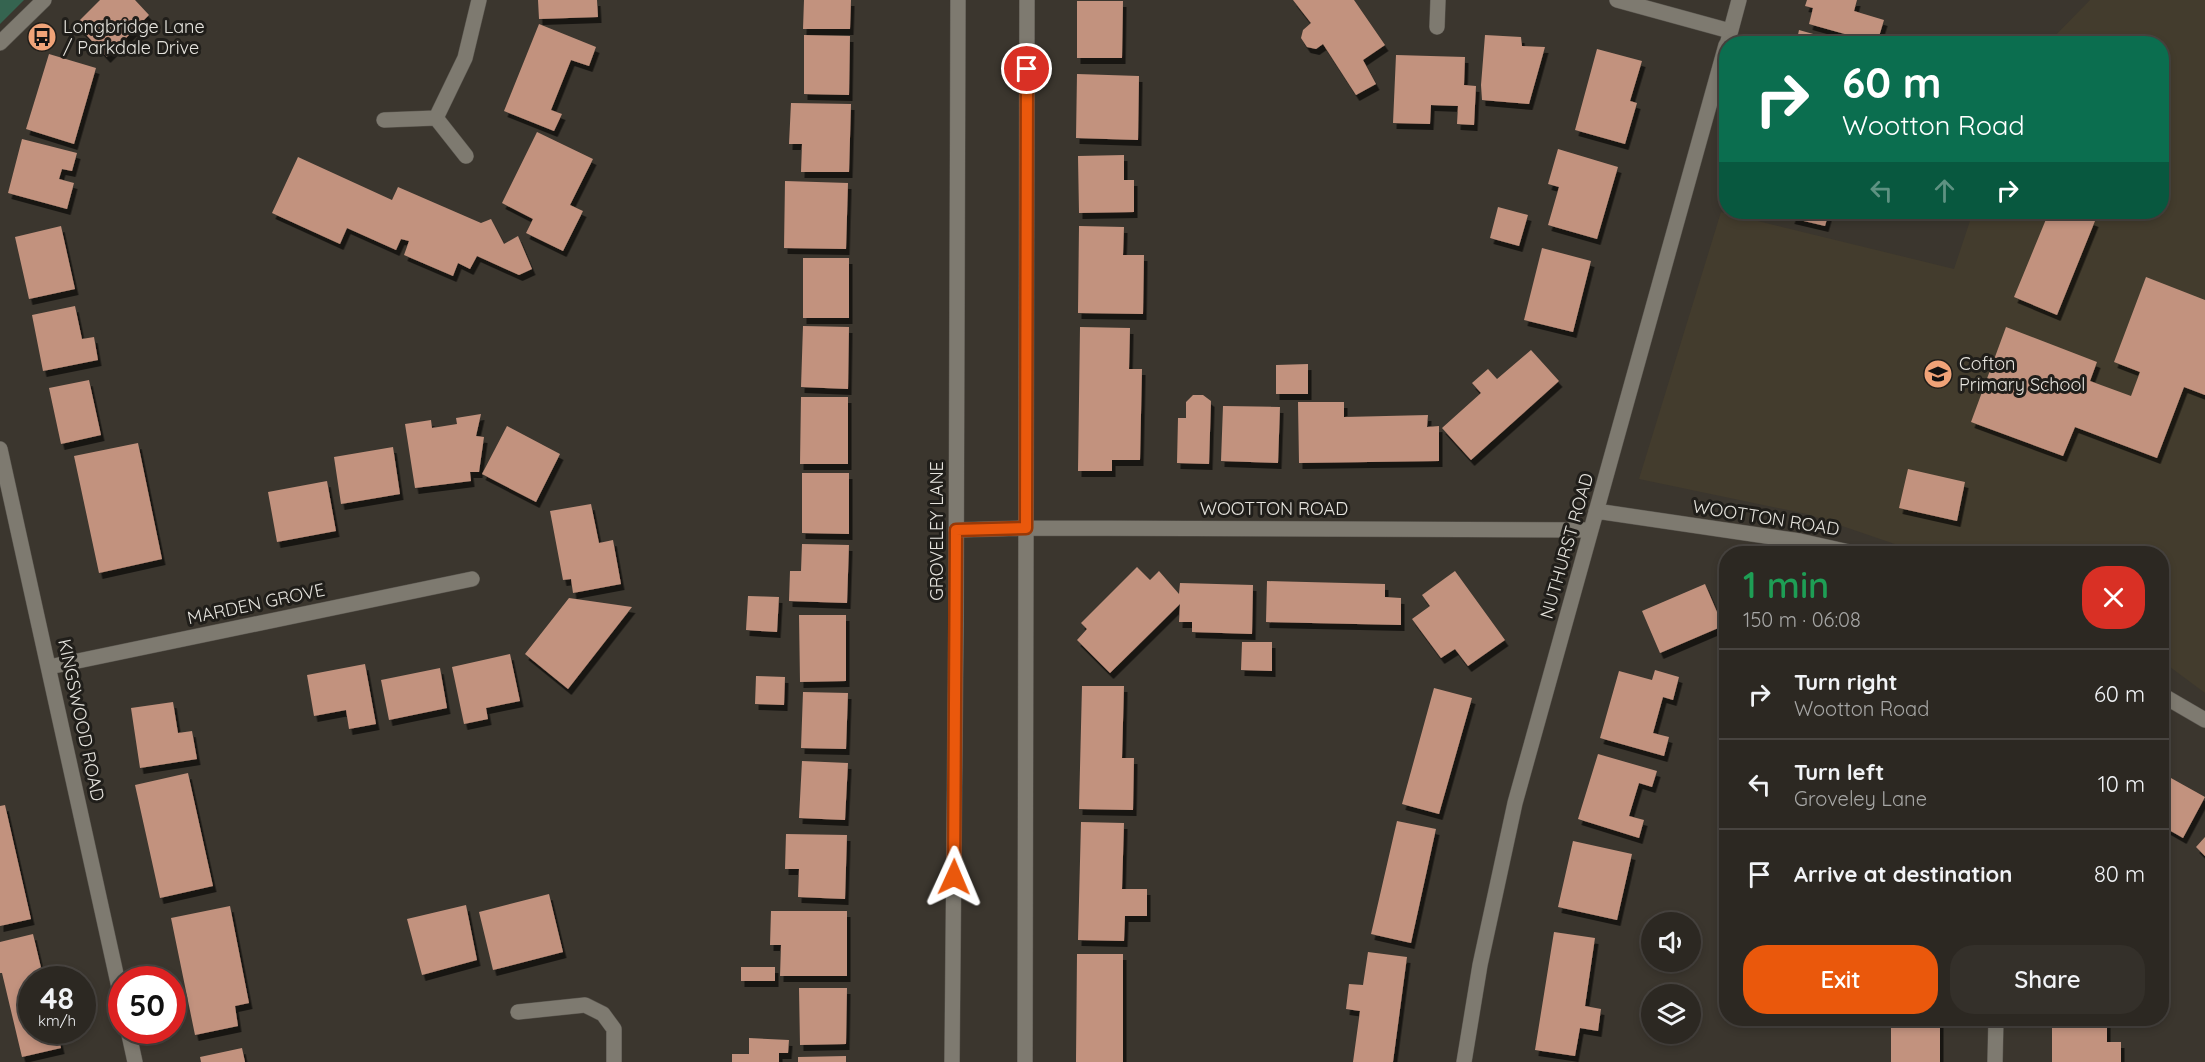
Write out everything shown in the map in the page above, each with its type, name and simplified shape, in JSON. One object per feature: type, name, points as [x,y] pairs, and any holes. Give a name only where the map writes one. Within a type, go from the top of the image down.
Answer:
[{"type":"street","points":[[0,43],[44,0]]},
{"type":"street","points":[[436,118],[465,58],[479,0]]},
{"type":"street","name":"GROVELEY LANE","points":[[952,1062],[958,0]]},
{"type":"street","points":[[1025,1062],[1027,0]]},
{"type":"street","points":[[1437,27],[1438,0]]},
{"type":"street","points":[[1617,0],[1719,37]]},
{"type":"street","name":"NUTHURST ROAD","points":[[1729,36],[1739,0]]},
{"type":"street","name":"NUTHURST ROAD","points":[[1464,1062],[1480,965],[1515,803],[1719,72]]},
{"type":"street","points":[[384,120],[436,118]]},
{"type":"street","points":[[436,118],[466,156]]},
{"type":"street","name":"KINGSWOOD ROAD","points":[[0,449],[114,966]]},
{"type":"street","name":"WOOTTON ROAD","points":[[1596,511],[1819,546]]},
{"type":"street","name":"WOOTTON ROAD","points":[[956,530],[1026,528],[1591,530]]},
{"type":"street","name":"MARDEN GROVE","points":[[49,667],[472,579]]},
{"type":"street","points":[[2169,699],[2205,720]]},
{"type":"street","points":[[518,1012],[585,1005],[603,1014],[614,1029],[614,1062]]},
{"type":"street","points":[[1995,1062],[1996,1026]]},
{"type":"street","points":[[131,1044],[135,1062]]},
{"type":"shaded area","name":"Cofton Primary School","points":[[2090,0],[2205,0],[2205,693],[2169,666],[2169,546],[1901,546],[1807,514],[1639,479],[1719,219],[1750,219],[1954,269],[1971,219],[2169,219],[2169,36],[2055,36]]},
{"type":"green space","points":[[0,0],[24,0],[0,24]]},
{"type":"building","points":[[100,0],[135,0],[149,15],[107,57],[76,24]]},
{"type":"building","points":[[538,0],[597,0],[598,17],[539,19]]},
{"type":"building","points":[[804,0],[851,0],[850,29],[803,29]]},
{"type":"building","points":[[1293,0],[1354,0],[1385,45],[1363,60],[1376,84],[1356,95],[1323,44],[1316,49],[1307,47],[1301,38],[1303,30],[1311,23]]},
{"type":"building","points":[[1807,0],[1857,0],[1854,11],[1884,20],[1879,36],[1852,36],[1809,24],[1813,8],[1805,6]]},
{"type":"building","points":[[1077,1],[1123,1],[1122,58],[1077,58]]},
{"type":"building","points":[[539,24],[596,47],[589,66],[571,60],[551,110],[562,114],[554,131],[504,111]]},
{"type":"building","points":[[1799,30],[1820,36],[1798,36]]},
{"type":"building","points":[[804,35],[850,36],[849,95],[804,94]]},
{"type":"building","points":[[1485,35],[1521,37],[1522,46],[1545,47],[1529,104],[1482,100]]},
{"type":"building","points":[[1597,49],[1642,61],[1630,101],[1637,103],[1625,144],[1575,130]]},
{"type":"building","points":[[49,54],[96,68],[74,144],[26,129]]},
{"type":"building","points":[[1396,55],[1465,57],[1464,85],[1476,86],[1474,125],[1457,124],[1458,106],[1431,105],[1430,124],[1393,123]]},
{"type":"building","points":[[1077,74],[1139,76],[1138,140],[1076,138]]},
{"type":"building","points":[[791,103],[851,104],[849,172],[801,172],[802,144],[789,144]]},
{"type":"building","points":[[537,132],[593,159],[570,205],[583,211],[563,251],[526,233],[533,219],[502,203]]},
{"type":"building","points":[[22,139],[77,153],[72,171],[62,169],[59,179],[74,183],[67,209],[8,193]]},
{"type":"building","points":[[1558,149],[1618,167],[1597,239],[1548,225],[1559,187],[1548,184]]},
{"type":"building","points":[[1124,155],[1124,180],[1134,180],[1134,212],[1079,213],[1078,156]]},
{"type":"building","points":[[298,157],[392,200],[398,187],[481,223],[491,219],[504,244],[518,236],[532,269],[519,275],[477,256],[470,269],[458,263],[453,276],[404,255],[409,241],[401,239],[396,250],[347,228],[340,244],[272,213]]},
{"type":"building","points":[[785,181],[848,183],[846,249],[784,248]]},
{"type":"building","points":[[1498,207],[1528,215],[1519,246],[1490,238]]},
{"type":"building","points":[[1795,219],[1827,219],[1825,226]]},
{"type":"building","points":[[2046,219],[2095,221],[2057,315],[2014,297]]},
{"type":"building","points":[[61,226],[75,289],[29,299],[15,237]]},
{"type":"building","points":[[1079,226],[1124,227],[1123,255],[1144,255],[1143,314],[1078,313]]},
{"type":"building","points":[[1542,248],[1591,261],[1573,332],[1524,320]]},
{"type":"building","points":[[803,258],[849,258],[849,318],[803,318]]},
{"type":"building","points":[[2146,277],[2205,300],[2205,395],[2184,387],[2157,458],[2075,427],[2063,456],[1971,422],[2006,327],[2097,362],[2090,381],[2131,396],[2140,372],[2114,362]]},
{"type":"building","points":[[75,306],[82,339],[94,337],[98,360],[43,371],[32,315]]},
{"type":"building","points":[[803,326],[849,327],[848,389],[801,387]]},
{"type":"building","points":[[1080,327],[1130,328],[1129,369],[1142,369],[1140,460],[1112,460],[1112,471],[1078,471]]},
{"type":"building","points":[[1531,350],[1559,381],[1471,460],[1442,428],[1481,393],[1472,383],[1488,369],[1497,379]]},
{"type":"building","points":[[1308,364],[1308,394],[1276,394],[1276,365]]},
{"type":"building","points":[[89,380],[101,435],[61,444],[49,388]]},
{"type":"building","points":[[1193,395],[1203,395],[1211,401],[1209,464],[1177,463],[1178,418],[1186,418],[1186,402]]},
{"type":"building","points":[[801,397],[848,397],[848,464],[800,464]]},
{"type":"building","points":[[1298,402],[1344,402],[1344,417],[1428,415],[1427,427],[1439,426],[1439,461],[1299,463]]},
{"type":"building","points":[[1223,406],[1280,407],[1278,463],[1221,461]]},
{"type":"building","points":[[481,414],[476,436],[484,437],[479,472],[470,472],[471,481],[415,488],[405,424],[431,420],[432,428],[457,424],[456,418]]},
{"type":"building","points":[[507,426],[560,454],[536,502],[482,474]]},
{"type":"building","points":[[138,443],[162,559],[99,573],[74,456]]},
{"type":"building","points":[[393,447],[400,494],[341,504],[334,457]]},
{"type":"building","points":[[1908,469],[1965,482],[1957,521],[1899,508]]},
{"type":"building","points":[[802,473],[849,473],[849,534],[802,533]]},
{"type":"building","points":[[327,481],[336,531],[277,542],[268,492]]},
{"type":"building","points":[[591,504],[599,543],[613,540],[621,584],[573,593],[571,579],[563,580],[550,511]]},
{"type":"building","points":[[802,544],[849,545],[847,603],[789,601],[790,571],[801,571]]},
{"type":"building","points":[[1137,567],[1150,580],[1159,571],[1179,594],[1180,583],[1253,585],[1252,634],[1192,632],[1192,622],[1179,622],[1180,604],[1110,673],[1077,640],[1087,629],[1081,623]]},
{"type":"building","points":[[1455,571],[1505,640],[1468,666],[1455,649],[1441,658],[1412,619],[1430,606],[1422,595]]},
{"type":"building","points":[[1267,581],[1385,584],[1385,597],[1401,598],[1401,625],[1266,622]]},
{"type":"building","points":[[1705,584],[1719,617],[1719,628],[1660,653],[1642,611]]},
{"type":"building","points":[[748,596],[779,597],[777,632],[746,630]]},
{"type":"building","points":[[569,598],[632,607],[568,689],[525,654]]},
{"type":"building","points":[[799,615],[846,615],[846,681],[800,682]]},
{"type":"building","points":[[1242,642],[1272,642],[1272,671],[1241,670]]},
{"type":"building","points":[[510,654],[520,701],[486,708],[488,719],[464,724],[452,667]]},
{"type":"building","points":[[365,664],[376,724],[349,729],[346,710],[314,716],[307,675]]},
{"type":"building","points":[[440,668],[447,708],[389,720],[381,680]]},
{"type":"building","points":[[1655,670],[1679,677],[1673,700],[1663,697],[1653,733],[1669,737],[1664,756],[1600,738],[1619,671],[1652,680]]},
{"type":"building","points":[[756,676],[785,677],[784,705],[755,704]]},
{"type":"building","points":[[1082,686],[1124,686],[1122,758],[1134,758],[1133,810],[1079,809]]},
{"type":"building","points":[[1434,688],[1472,698],[1439,814],[1402,804]]},
{"type":"building","points":[[803,692],[848,693],[846,749],[801,748]]},
{"type":"building","points":[[173,702],[178,733],[192,731],[197,759],[140,768],[131,708]]},
{"type":"building","points":[[1598,754],[1657,771],[1652,787],[1639,783],[1629,816],[1644,820],[1639,838],[1578,819]]},
{"type":"building","points":[[802,761],[848,763],[845,820],[799,818]]},
{"type":"building","points":[[188,773],[213,886],[160,898],[135,785]]},
{"type":"building","points":[[2169,777],[2205,797],[2183,838],[2169,830]]},
{"type":"building","points":[[5,805],[31,919],[0,926],[0,806]]},
{"type":"building","points":[[1397,821],[1436,829],[1411,943],[1371,934]]},
{"type":"building","points":[[1081,822],[1124,823],[1122,889],[1147,889],[1147,916],[1125,916],[1124,941],[1078,940]]},
{"type":"building","points":[[786,834],[847,835],[845,899],[798,897],[799,869],[785,869]]},
{"type":"building","points":[[2205,837],[2205,856],[2196,847]]},
{"type":"building","points":[[1573,841],[1632,854],[1617,920],[1558,907]]},
{"type":"building","points":[[549,894],[563,952],[493,970],[479,912]]},
{"type":"building","points":[[466,905],[477,960],[422,975],[407,919]]},
{"type":"building","points":[[230,906],[249,1003],[235,1006],[238,1026],[195,1035],[186,991],[186,966],[181,966],[171,918]]},
{"type":"building","points":[[771,911],[847,911],[847,976],[780,976],[781,945],[770,945]]},
{"type":"building","points":[[1554,932],[1595,938],[1585,1006],[1601,1009],[1598,1031],[1580,1028],[1575,1056],[1535,1050]]},
{"type":"building","points":[[33,934],[41,966],[18,966],[18,1040],[2,973],[0,973],[0,942]]},
{"type":"building","points":[[1368,952],[1407,957],[1393,1062],[1353,1062],[1360,1011],[1346,1009],[1349,984],[1363,985]]},
{"type":"building","points":[[1077,954],[1123,954],[1123,1062],[1076,1062]]},
{"type":"building","points":[[741,967],[775,967],[775,981],[741,981]]},
{"type":"building","points":[[799,988],[847,988],[846,1044],[800,1045]]},
{"type":"building","points":[[1891,1026],[1940,1026],[1940,1062],[1891,1062]]},
{"type":"building","points":[[2052,1026],[2107,1026],[2107,1042],[2121,1042],[2121,1062],[2052,1062]]},
{"type":"building","points":[[749,1038],[789,1040],[788,1053],[779,1053],[779,1062],[732,1062],[732,1054],[749,1054]]},
{"type":"building","points":[[19,1044],[60,1044],[61,1048],[22,1057]]},
{"type":"building","points":[[242,1048],[245,1062],[201,1062],[200,1057]]},
{"type":"building","points":[[846,1056],[846,1062],[798,1062],[798,1057]]},
{"type":"place","name":"Longbridge Lane / Parkdale Drive","points":[[42,37]]},
{"type":"place","name":"Cofton Primary School","points":[[1938,374]]},
{"type":"route","points":[[954,877],[956,530],[1026,528],[1027,69]]}]
